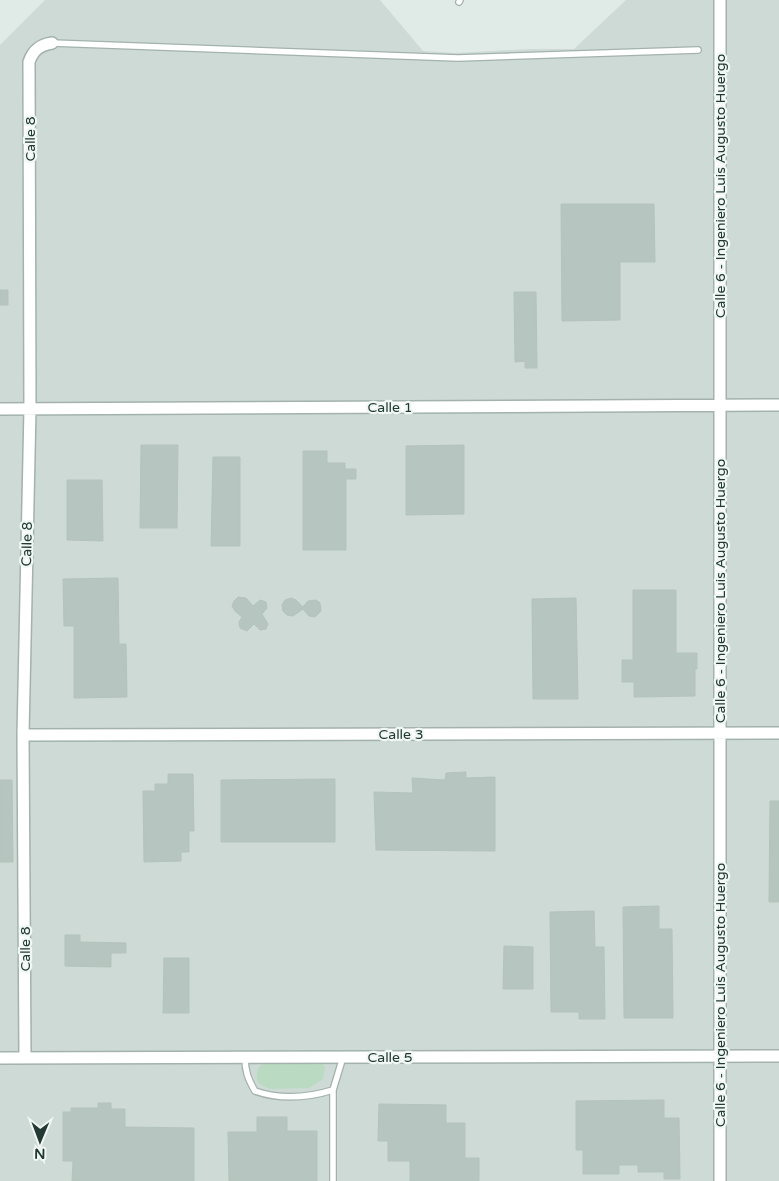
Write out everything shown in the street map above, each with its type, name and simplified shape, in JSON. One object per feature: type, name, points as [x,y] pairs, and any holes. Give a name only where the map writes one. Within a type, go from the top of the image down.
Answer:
[{"type":"street","name":"Calle 6 - Ingeniero Luis Augusto Huergo","points":[[720,0],[720,1181]]},
{"type":"street","name":"Calle 8","points":[[25,1058],[23,735],[30,409],[29,62],[35,50],[52,44]]},
{"type":"street","name":"Calle 1","points":[[0,409],[779,405]]},
{"type":"street","name":"Calle 3","points":[[23,735],[779,733]]},
{"type":"street","name":"Calle 5","points":[[0,1058],[779,1056]]},
{"type":"lane","points":[[52,44],[458,58],[698,50]]},
{"type":"lane","points":[[332,1181],[334,1090],[342,1057]]},
{"type":"lane","points":[[245,1058],[245,1070],[255,1091],[272,1096],[290,1097],[316,1095],[334,1090]]},
{"type":"shaded area","points":[[45,0],[380,0],[423,51],[455,53],[574,49],[626,0],[779,0],[779,1181],[0,1181],[0,45]]},
{"type":"green space","points":[[268,1062],[322,1063],[325,1067],[323,1079],[309,1088],[269,1089],[258,1083],[257,1076],[259,1067]]},
{"type":"building","points":[[561,204],[654,204],[655,262],[620,262],[620,320],[562,321]]},
{"type":"building","points":[[0,290],[8,290],[8,305],[0,305]]},
{"type":"building","points":[[514,292],[536,292],[537,368],[525,368],[525,361],[515,362]]},
{"type":"building","points":[[141,445],[178,445],[177,528],[140,528]]},
{"type":"building","points":[[464,445],[464,514],[406,515],[406,446]]},
{"type":"building","points":[[303,451],[327,451],[327,463],[345,463],[345,469],[356,469],[356,479],[346,479],[346,550],[303,550]]},
{"type":"building","points":[[213,457],[240,457],[240,546],[211,546]]},
{"type":"building","points":[[67,480],[102,480],[103,541],[67,540]]},
{"type":"building","points":[[118,578],[119,644],[126,644],[127,697],[74,698],[74,626],[64,626],[63,579]]},
{"type":"building","points":[[633,590],[676,590],[676,653],[697,653],[695,696],[634,697],[634,682],[622,682],[622,660],[633,660]]},
{"type":"building","points":[[238,597],[246,598],[253,606],[260,600],[266,602],[267,608],[262,614],[268,624],[266,629],[260,630],[254,624],[247,631],[240,628],[239,622],[242,617],[232,606]]},
{"type":"building","points":[[291,598],[303,607],[308,601],[316,600],[320,603],[321,611],[315,617],[309,616],[303,609],[293,616],[287,615],[283,611],[282,605],[285,600]]},
{"type":"building","points":[[576,598],[578,699],[533,699],[532,599]]},
{"type":"building","points":[[466,772],[466,778],[495,777],[495,851],[376,850],[374,792],[413,793],[412,778],[445,780],[446,773]]},
{"type":"building","points":[[168,774],[193,774],[194,831],[189,831],[189,852],[181,852],[181,861],[144,862],[143,791],[155,791],[155,784],[168,784]]},
{"type":"building","points":[[335,779],[335,842],[221,842],[221,780]]},
{"type":"building","points":[[0,780],[12,780],[13,862],[0,862]]},
{"type":"building","points":[[770,801],[779,801],[779,902],[769,902]]},
{"type":"building","points":[[659,906],[659,929],[672,929],[673,1018],[624,1018],[623,907]]},
{"type":"building","points":[[594,911],[595,947],[604,947],[605,1019],[579,1019],[579,1012],[551,1012],[550,912]]},
{"type":"building","points":[[65,935],[80,935],[80,942],[126,943],[126,953],[111,953],[111,967],[65,966]]},
{"type":"building","points":[[504,946],[533,947],[533,989],[503,989]]},
{"type":"building","points":[[164,958],[189,958],[189,1013],[163,1013]]},
{"type":"building","points":[[664,1100],[664,1118],[679,1118],[680,1179],[664,1179],[664,1172],[638,1172],[638,1165],[619,1165],[619,1174],[583,1174],[583,1150],[576,1150],[576,1101]]},
{"type":"building","points":[[98,1103],[111,1103],[111,1109],[125,1109],[125,1127],[194,1128],[194,1181],[72,1181],[73,1161],[63,1161],[63,1112],[71,1112],[71,1108],[98,1108]]},
{"type":"building","points":[[379,1104],[446,1105],[446,1123],[465,1123],[465,1158],[479,1158],[479,1181],[410,1181],[410,1161],[388,1161],[388,1141],[378,1141]]},
{"type":"building","points":[[257,1117],[287,1117],[287,1131],[317,1131],[317,1181],[229,1181],[228,1132],[257,1132]]}]
